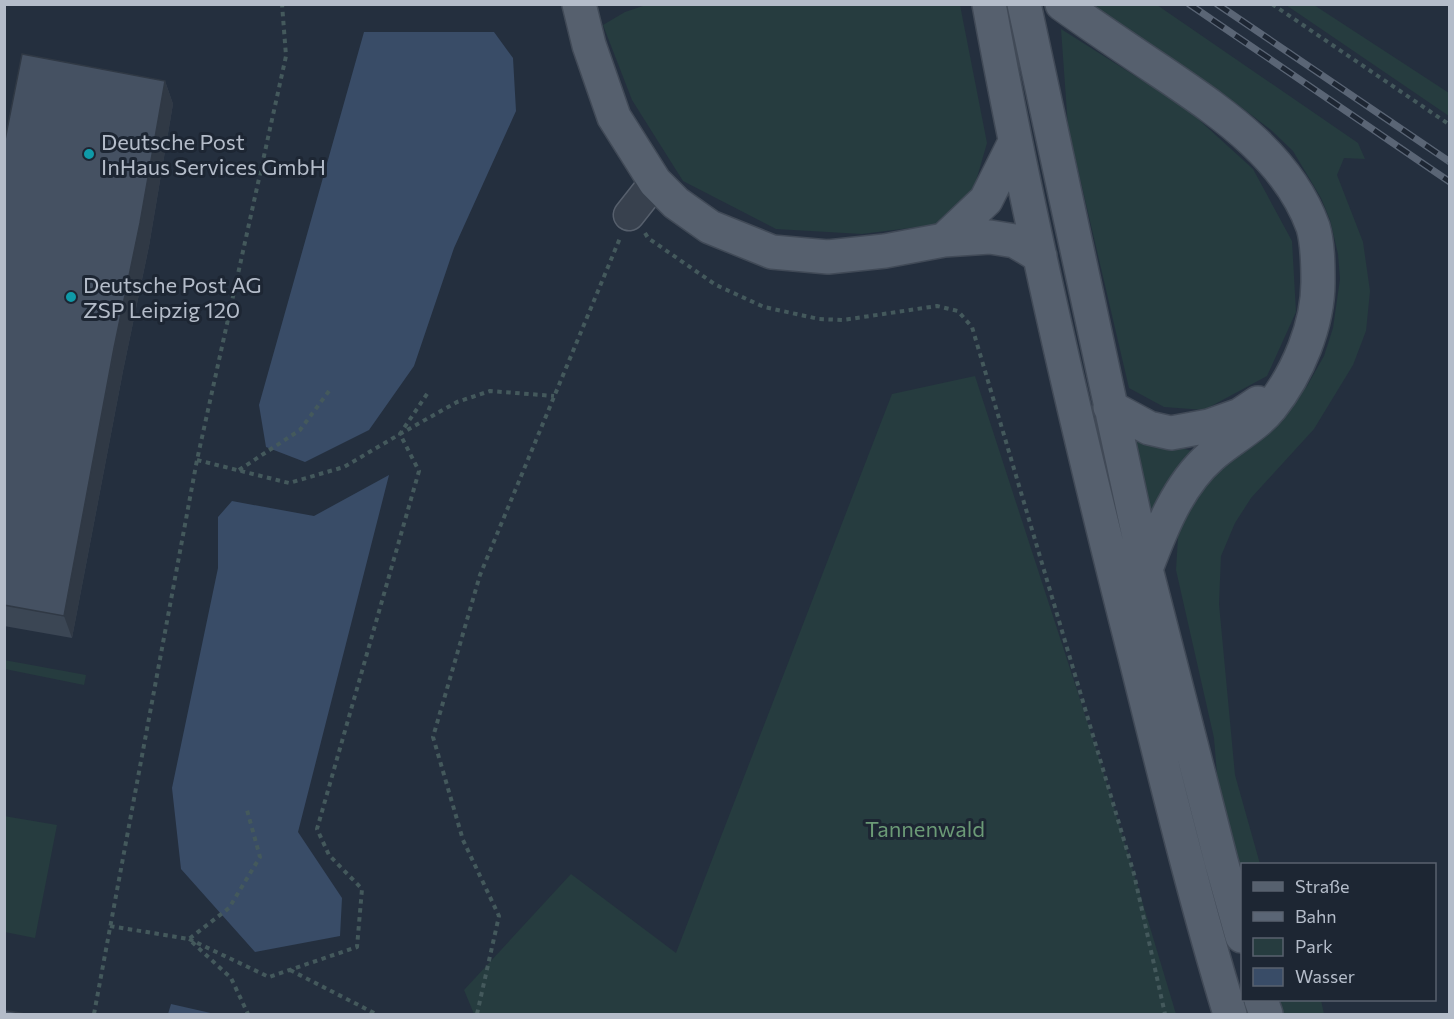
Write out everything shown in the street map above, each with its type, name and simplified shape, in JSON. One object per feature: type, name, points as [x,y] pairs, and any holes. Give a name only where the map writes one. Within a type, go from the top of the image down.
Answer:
[{"type":"main road","points":[[579,4],[589,45],[614,117],[655,182],[676,203],[710,227],[772,252],[828,257],[885,251],[944,240],[990,237],[1015,241],[1040,256]]},
{"type":"main road","points":[[989,4],[1014,144],[1090,483],[1193,887],[1230,1014]]},
{"type":"main road","points":[[1062,4],[1209,104],[1250,138],[1282,171],[1300,200],[1313,229],[1318,264],[1318,295],[1313,328],[1300,359],[1271,407],[1212,455],[1193,474],[1172,509],[1146,569]]},
{"type":"main road","points":[[1027,18],[1146,569],[1241,932]]},
{"type":"main road","points":[[944,240],[986,200],[1014,144]]},
{"type":"main road","points":[[1110,407],[1149,428],[1171,433],[1209,426],[1240,415],[1284,386]]},
{"type":"lane","points":[[629,214],[655,182]]},
{"type":"path","points":[[94,1014],[197,460],[286,56],[282,4]]},
{"type":"path","points":[[1272,4],[1449,125]]},
{"type":"path","points":[[477,1014],[498,916],[463,840],[433,737],[480,575],[629,214],[648,238],[716,285],[764,307],[819,319],[843,320],[937,306],[958,311],[972,327],[1134,874],[1165,1014]]},
{"type":"path","points":[[400,434],[429,391]]},
{"type":"path","points":[[197,460],[290,483],[344,467],[457,402],[490,391],[554,396]]},
{"type":"path","points":[[239,470],[300,430],[329,392]]},
{"type":"path","points":[[110,926],[189,939],[269,977],[357,947],[362,889],[329,855],[317,829],[420,471],[400,434]]},
{"type":"path","points":[[189,939],[229,908],[260,857],[247,810]]},
{"type":"path","points":[[189,939],[231,978],[248,1014]]},
{"type":"path","points":[[290,970],[376,1014]]},
{"type":"green space","points":[[646,5],[960,5],[987,143],[974,188],[934,225],[862,234],[776,229],[683,181],[632,100],[603,25],[625,12]]},
{"type":"green space","points":[[1089,5],[1157,5],[1358,143],[1365,159],[1344,158],[1337,175],[1363,242],[1370,291],[1366,331],[1353,365],[1314,429],[1251,498],[1235,523],[1221,556],[1219,604],[1235,775],[1260,863],[1241,863],[1241,884],[1218,787],[1214,738],[1176,570],[1178,537],[1185,516],[1213,472],[1278,421],[1307,386],[1324,356],[1333,328],[1340,279],[1338,254],[1330,220],[1321,198],[1293,151],[1271,130],[1237,104]]},
{"type":"green space","points":[[1286,5],[1314,5],[1449,93],[1449,116]]},
{"type":"green space","points":[[1061,29],[1186,108],[1253,169],[1292,241],[1296,312],[1267,376],[1204,410],[1164,407],[1129,388],[1068,127]]},
{"type":"green space","name":"Tannenwald","points":[[975,376],[1101,764],[1176,1014],[474,1014],[464,990],[571,874],[676,953],[892,394]]},
{"type":"green space","points":[[1132,435],[1192,451],[1150,520]]},
{"type":"green space","points":[[4,660],[86,675],[84,685],[5,669]]},
{"type":"green space","points":[[4,816],[57,825],[35,938],[5,932]]},
{"type":"green space","points":[[1276,1001],[1321,1001],[1324,1014],[1280,1014]]},
{"type":"water","points":[[364,32],[494,32],[513,58],[516,111],[454,248],[414,366],[369,430],[305,462],[266,447],[259,405]]},
{"type":"water","points":[[389,475],[298,832],[342,898],[340,936],[255,952],[181,869],[172,788],[218,568],[218,517],[232,501],[314,516]]},
{"type":"water","points":[[171,1004],[215,1014],[168,1014]]},
{"type":"building","points":[[22,54],[165,81],[64,616],[4,605],[4,145]]},
{"type":"building","points":[[4,1010],[25,1014],[4,1014]]},
{"type":"railway","points":[[1189,4],[1450,182]]},
{"type":"railway","points":[[1217,4],[1450,162]]},
{"type":"place","name":"Deutsche Post InHaus Services GmbH","points":[[89,154]]},
{"type":"place","name":"Deutsche Post AG ZSP Leipzig 120","points":[[71,297]]}]
